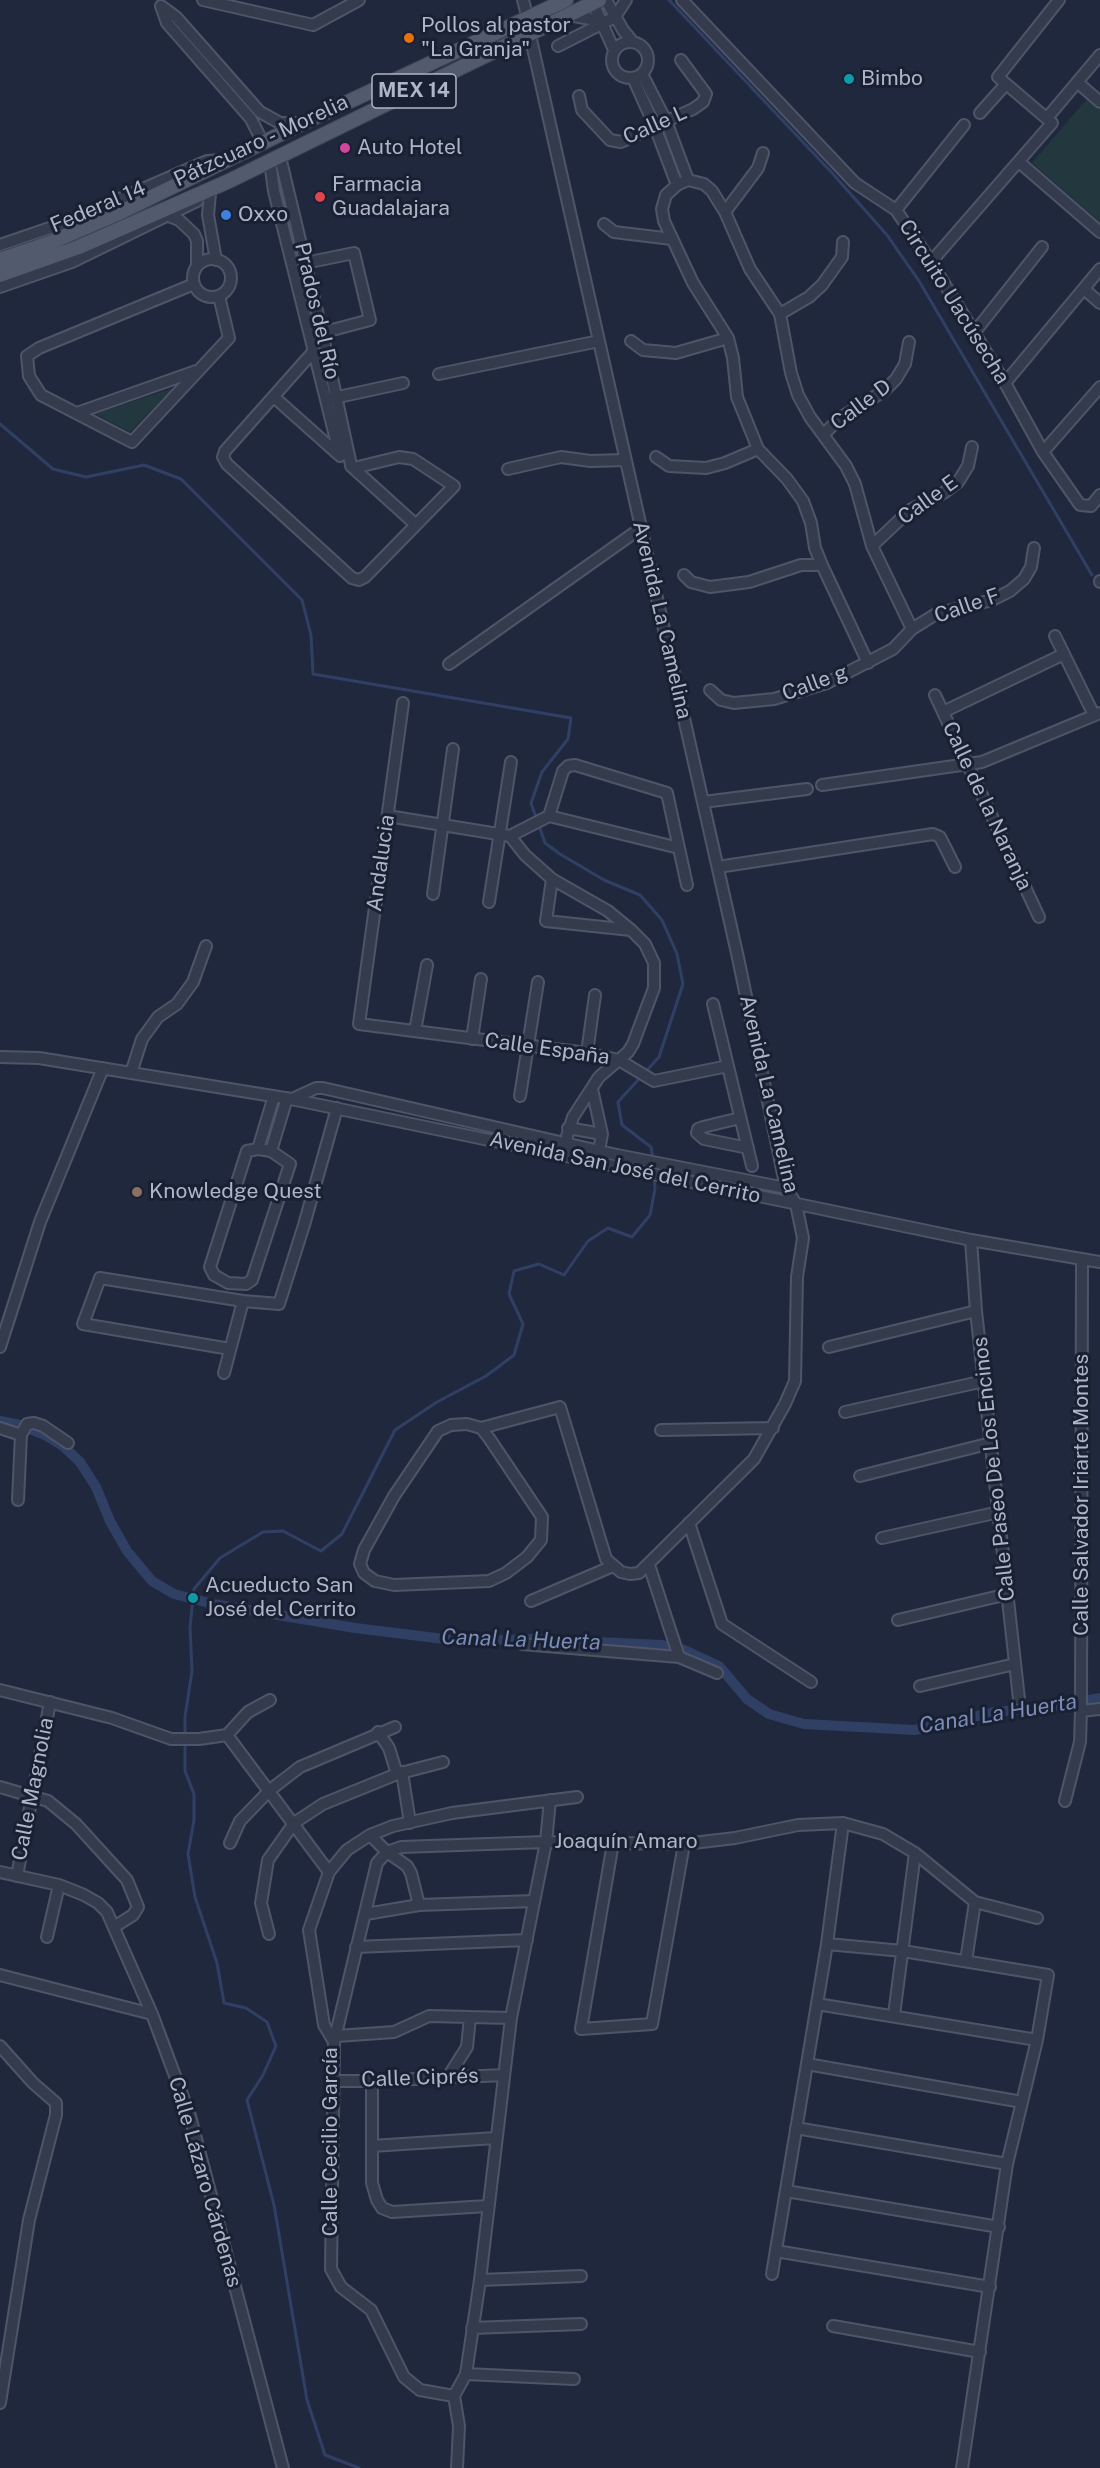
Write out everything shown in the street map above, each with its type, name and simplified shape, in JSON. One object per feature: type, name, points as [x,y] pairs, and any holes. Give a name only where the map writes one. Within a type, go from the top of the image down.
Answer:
[{"type":"main road","name":"MEX 14","points":[[0,260],[47,244],[122,212],[303,123],[566,0]]},
{"type":"main road","name":"Pátzcuaro - Morelia","points":[[0,275],[80,247],[275,160],[599,1]]},
{"type":"street","points":[[203,0],[313,25],[359,0]]},
{"type":"street","points":[[523,0],[528,19]]},
{"type":"street","points":[[558,46],[615,17],[626,0]]},
{"type":"street","name":"Circuito Uacúsecha","points":[[682,0],[855,183],[896,210],[931,262],[1005,383],[1042,452],[1080,505],[1091,506],[1100,495]]},
{"type":"street","points":[[931,262],[1052,123],[998,77],[1059,0]]},
{"type":"street","points":[[599,1],[615,17],[632,41],[643,47],[649,57],[646,69],[638,76],[622,76],[613,68],[614,50],[602,22],[599,1]]},
{"type":"street","points":[[160,3],[176,17],[260,112],[280,123],[303,123]]},
{"type":"street","points":[[160,3],[167,23],[251,119],[263,143]]},
{"type":"street","points":[[569,15],[602,22]]},
{"type":"street","name":"Avenida La Camelina","points":[[530,35],[718,867],[786,1188],[795,1204],[803,1238],[797,1277],[795,1380],[772,1428],[754,1458],[649,1565]]},
{"type":"street","points":[[614,50],[622,43],[632,41]]},
{"type":"street","points":[[1047,118],[1100,55]]},
{"type":"street","name":"Calle L","points":[[579,96],[582,110],[615,143],[655,127],[703,102],[706,94],[681,60]]},
{"type":"street","points":[[638,76],[666,121],[688,180]]},
{"type":"street","points":[[638,76],[677,185]]},
{"type":"street","points":[[1077,82],[1100,102]]},
{"type":"street","points":[[980,113],[1006,84]]},
{"type":"street","points":[[242,109],[251,102]]},
{"type":"street","points":[[896,210],[964,124]]},
{"type":"street","points":[[725,212],[758,168],[763,153]]},
{"type":"street","name":"Federal 14","points":[[0,245],[67,222],[207,161],[230,159]]},
{"type":"street","points":[[275,160],[274,191],[314,352],[331,398],[340,456]]},
{"type":"street","name":"Prados del Río","points":[[275,160],[305,263],[322,332],[331,398],[352,467]]},
{"type":"street","points":[[1019,162],[1100,232]]},
{"type":"street","points":[[868,663],[815,548],[811,523],[803,501],[787,479],[758,449],[737,398],[733,358],[728,338],[693,284],[664,221],[662,209],[666,195],[677,185],[688,180],[704,184],[712,191],[725,212],[750,268],[780,314],[791,373],[798,395],[855,483],[872,546],[912,629]]},
{"type":"street","points":[[0,287],[72,262],[210,195],[229,181]]},
{"type":"street","points":[[210,195],[208,215],[216,260]]},
{"type":"street","points":[[169,216],[187,226],[197,241],[197,266],[193,278],[201,294],[219,296],[228,288],[231,277],[226,266],[216,260],[209,260],[197,266]]},
{"type":"street","points":[[604,224],[614,232],[672,239]]},
{"type":"street","points":[[780,314],[808,297],[822,285],[842,257],[843,242]]},
{"type":"street","points":[[974,333],[1042,247]]},
{"type":"street","points":[[305,263],[354,253],[370,320],[311,335]]},
{"type":"street","points":[[1005,383],[1100,269]]},
{"type":"street","points":[[194,284],[39,348],[27,356],[30,376],[41,395],[132,442],[229,338],[219,296]]},
{"type":"street","points":[[1084,289],[1100,303]]},
{"type":"street","points":[[631,342],[643,350],[676,353],[728,338]]},
{"type":"street","points":[[439,375],[599,341]]},
{"type":"street","name":"Calle D","points":[[824,434],[840,418],[884,391],[896,379],[905,364],[909,342]]},
{"type":"street","points":[[314,352],[225,451],[223,458],[344,570],[359,580],[365,577],[454,486],[413,459],[399,457],[352,467]]},
{"type":"street","points":[[77,413],[198,370]]},
{"type":"street","points":[[331,398],[403,383]]},
{"type":"street","points":[[1042,452],[1100,387]]},
{"type":"street","points":[[274,397],[415,524]]},
{"type":"street","name":"Calle E","points":[[872,546],[910,510],[945,492],[958,482],[968,466],[972,447]]},
{"type":"street","points":[[656,457],[669,466],[706,468],[725,463],[758,449]]},
{"type":"street","points":[[508,470],[561,457],[590,461],[626,460]]},
{"type":"street","points":[[448,664],[641,528]]},
{"type":"street","name":"Calle F","points":[[912,629],[936,614],[992,600],[1010,591],[1024,579],[1031,567],[1034,548]]},
{"type":"street","points":[[684,575],[691,582],[710,587],[748,582],[801,565],[822,565]]},
{"type":"street","name":"Calle g","points":[[710,690],[721,700],[734,703],[774,699],[827,683],[893,649],[912,629]]},
{"type":"street","points":[[822,784],[982,762],[1097,714],[1055,636]]},
{"type":"street","points":[[943,712],[1064,654]]},
{"type":"street","name":"Calle de la Naranja","points":[[935,695],[1039,917]]},
{"type":"street","name":"Andalucia","points":[[359,1024],[404,703]]},
{"type":"street","points":[[433,894],[453,750]]},
{"type":"street","points":[[489,902],[511,762]]},
{"type":"street","points":[[388,816],[510,836],[546,817],[563,771],[568,766],[574,765],[667,793],[687,885]]},
{"type":"street","points":[[703,802],[807,789]]},
{"type":"street","points":[[546,817],[680,848]]},
{"type":"street","points":[[718,867],[933,834],[940,837],[955,867]]},
{"type":"street","points":[[510,836],[525,855],[552,879],[608,911],[631,930],[645,944],[654,963],[654,988],[633,1044],[619,1060],[606,1069],[592,1089]]},
{"type":"street","points":[[552,879],[546,921],[631,930]]},
{"type":"street","points":[[130,1073],[142,1039],[158,1017],[177,1004],[193,982],[206,946]]},
{"type":"street","points":[[415,1031],[427,965]]},
{"type":"street","points":[[472,1039],[481,979]]},
{"type":"street","points":[[520,1096],[538,982]]},
{"type":"street","points":[[587,1053],[595,995]]},
{"type":"street","points":[[712,1004],[752,1166]]},
{"type":"street","name":"Calle España","points":[[359,1024],[587,1053],[619,1060],[649,1079],[659,1082],[728,1066]]},
{"type":"street","name":"Avenida San José del Cerrito","points":[[0,1057],[39,1058],[274,1096],[971,1240],[1100,1262]]},
{"type":"street","points":[[0,1347],[40,1222],[103,1068]]},
{"type":"street","points":[[271,1151],[289,1099],[316,1088],[323,1088]]},
{"type":"street","points":[[319,1105],[314,1096],[323,1088]]},
{"type":"street","name":"Avenida San José del Cerrito","points":[[323,1088],[600,1151],[786,1188]]},
{"type":"street","name":"Calle España","points":[[567,1156],[568,1128],[592,1089]]},
{"type":"street","name":"Calle España","points":[[592,1089],[602,1134],[600,1151],[595,1162]]},
{"type":"street","points":[[258,1149],[274,1096]]},
{"type":"street","points":[[230,1349],[83,1323],[100,1278],[243,1301],[279,1304],[337,1108]]},
{"type":"street","points":[[740,1118],[703,1127],[698,1129],[697,1133],[704,1139],[748,1148]]},
{"type":"street","points":[[568,1128],[602,1134]]},
{"type":"street","points":[[258,1149],[271,1151],[290,1164],[252,1280],[246,1284],[228,1283],[214,1275],[210,1267],[247,1151],[258,1149]]},
{"type":"street","name":"Calle Paseo De Los Encinos","points":[[971,1240],[976,1311],[1019,1699]]},
{"type":"street","name":"Calle Salvador Iriarte Montes","points":[[1065,1801],[1080,1742],[1082,1709],[1082,1260]]},
{"type":"street","points":[[224,1373],[243,1301]]},
{"type":"street","points":[[829,1347],[976,1311]]},
{"type":"street","points":[[845,1412],[984,1381]]},
{"type":"street","points":[[481,1428],[542,1517],[541,1540],[527,1557],[513,1568],[489,1581],[394,1585],[375,1581],[364,1573],[360,1564],[363,1550],[394,1496],[438,1431],[451,1425],[467,1424],[481,1428],[560,1407],[606,1559],[613,1566],[630,1574],[639,1573],[649,1565],[679,1656]]},
{"type":"street","points":[[0,1428],[24,1430],[34,1423],[43,1426],[68,1443]]},
{"type":"street","points":[[661,1430],[772,1428]]},
{"type":"street","points":[[18,1500],[24,1430]]},
{"type":"street","points":[[860,1476],[991,1443]]},
{"type":"street","points":[[882,1538],[999,1512]]},
{"type":"street","points":[[688,1523],[722,1624],[811,1682]]},
{"type":"street","points":[[531,1601],[613,1566]]},
{"type":"street","points":[[898,1620],[1008,1594]]},
{"type":"street","points":[[522,1644],[679,1656],[717,1673]]},
{"type":"street","points":[[920,1686],[1015,1664]]},
{"type":"street","points":[[0,1690],[112,1718],[171,1739],[200,1739],[227,1735],[248,1712],[270,1700]]},
{"type":"street","name":"Calle Magnolia","points":[[17,1876],[50,1702]]},
{"type":"street","points":[[1082,1709],[1100,1709]]},
{"type":"street","points":[[230,1843],[240,1821],[270,1790],[300,1767],[378,1732],[395,1727]]},
{"type":"street","points":[[378,1732],[389,1748],[399,1773],[410,1823]]},
{"type":"street","points":[[227,1735],[329,1872]]},
{"type":"street","points":[[269,1934],[261,1903],[268,1860],[294,1823],[322,1804],[399,1773],[443,1762]]},
{"type":"street","points":[[0,1787],[48,1801],[76,1824],[127,1880],[138,1907],[133,1915],[114,1927]]},
{"type":"street","name":"Calle Cecilio García","points":[[454,2396],[420,2390],[404,2377],[371,2310],[341,2287],[330,2269],[336,2039],[324,2025],[309,1930],[329,1872],[347,1850],[370,1835],[393,1826],[452,1813],[577,1797]]},
{"type":"street","points":[[457,2468],[459,2426],[454,2396],[466,2374],[480,2280],[511,2018],[546,1842],[550,1800]]},
{"type":"street","points":[[772,2274],[827,1944],[843,1823]]},
{"type":"street","name":"Joaquín Amaro","points":[[387,1852],[401,1847],[546,1842],[684,1844],[735,1838],[798,1825],[843,1823],[883,1834],[915,1853],[975,1902],[1037,1918]]},
{"type":"street","points":[[370,1835],[387,1852],[407,1866],[419,1905]]},
{"type":"street","points":[[613,1843],[581,2029],[652,2024],[684,1844]]},
{"type":"street","points":[[387,1852],[376,1863],[336,2039],[394,2032],[429,2016],[511,2018]]},
{"type":"street","points":[[894,2015],[915,1853]]},
{"type":"street","name":"Calle Lázaro Cárdenas","points":[[0,1872],[59,1885],[98,1903],[107,1912],[152,2014],[190,2116],[283,2468]]},
{"type":"street","points":[[47,1937],[59,1885]]},
{"type":"street","points":[[366,1914],[419,1905],[534,1901]]},
{"type":"street","points":[[966,1961],[975,1902]]},
{"type":"street","points":[[356,1947],[527,1940]]},
{"type":"street","points":[[827,1944],[903,1951],[1048,1975],[1037,2040],[1007,2164],[962,2468]]},
{"type":"street","points":[[0,1975],[152,2014]]},
{"type":"street","points":[[817,2004],[1037,2040]]},
{"type":"street","points":[[448,2078],[467,2047],[470,2017]]},
{"type":"street","points":[[0,2046],[33,2083],[56,2103],[56,2115],[29,2220],[0,2403]]},
{"type":"street","points":[[807,2064],[1022,2102]]},
{"type":"street","name":"Calle Ciprés","points":[[335,2081],[504,2075]]},
{"type":"street","points":[[372,2081],[372,2183],[382,2208],[392,2212],[487,2206]]},
{"type":"street","points":[[796,2128],[1007,2164]]},
{"type":"street","points":[[372,2146],[495,2138]]},
{"type":"street","points":[[786,2191],[999,2227]]},
{"type":"street","points":[[776,2251],[990,2287]]},
{"type":"street","points":[[480,2280],[581,2276]]},
{"type":"street","points":[[472,2328],[581,2324]]},
{"type":"street","points":[[833,2326],[980,2352]]},
{"type":"street","points":[[466,2374],[574,2379]]},
{"type":"shaded area","points":[[1087,99],[1100,110],[1100,222],[1032,163]]},
{"type":"shaded area","points":[[173,388],[130,432],[95,414]]},
{"type":"waterway","points":[[669,0],[833,174],[887,235],[919,281],[1092,575]]},
{"type":"waterway","points":[[0,424],[53,469],[86,477],[144,465],[181,479],[302,600],[311,635],[313,674],[571,718],[568,739],[542,772],[531,803],[545,843],[604,880],[640,895],[662,920],[677,954],[683,984],[659,1057],[618,1102],[622,1125],[651,1147],[653,1159]]},
{"type":"waterway","points":[[359,2468],[325,2455],[307,2400],[274,2205],[247,2100],[263,2075],[276,2046],[267,2022],[246,2008],[224,2003],[217,1963],[195,1897],[188,1854],[194,1820],[194,1794],[185,1771],[185,1717],[192,1671],[190,1627],[194,1589],[220,1558],[263,1532],[283,1531],[321,1551],[342,1534],[395,1430],[437,1402],[486,1376],[514,1355],[523,1324],[509,1294],[514,1271],[539,1264],[564,1275],[588,1241],[608,1228],[632,1237],[650,1215],[655,1189],[654,1177]]},
{"type":"waterway","name":"Canal La Huerta","points":[[0,1421],[20,1425],[45,1435],[63,1446],[80,1462],[96,1487],[110,1521],[127,1551],[152,1581],[174,1594],[213,1604],[355,1628],[444,1639],[477,1641],[532,1639],[661,1645],[684,1650],[719,1666],[747,1699],[769,1714],[804,1724],[915,1730],[995,1712],[1048,1707],[1100,1698]]},
{"type":"place","name":"Pollos al pastor \"La Granja\"","points":[[409,38]]},
{"type":"place","name":"Bimbo","points":[[849,79]]},
{"type":"place","name":"Auto Hotel","points":[[345,148]]},
{"type":"place","name":"Farmacia Guadalajara","points":[[320,197]]},
{"type":"place","name":"Oxxo","points":[[226,215]]},
{"type":"place","name":"Knowledge Quest","points":[[137,1192]]},
{"type":"place","name":"Acueducto San José del Cerrito","points":[[193,1598]]}]
